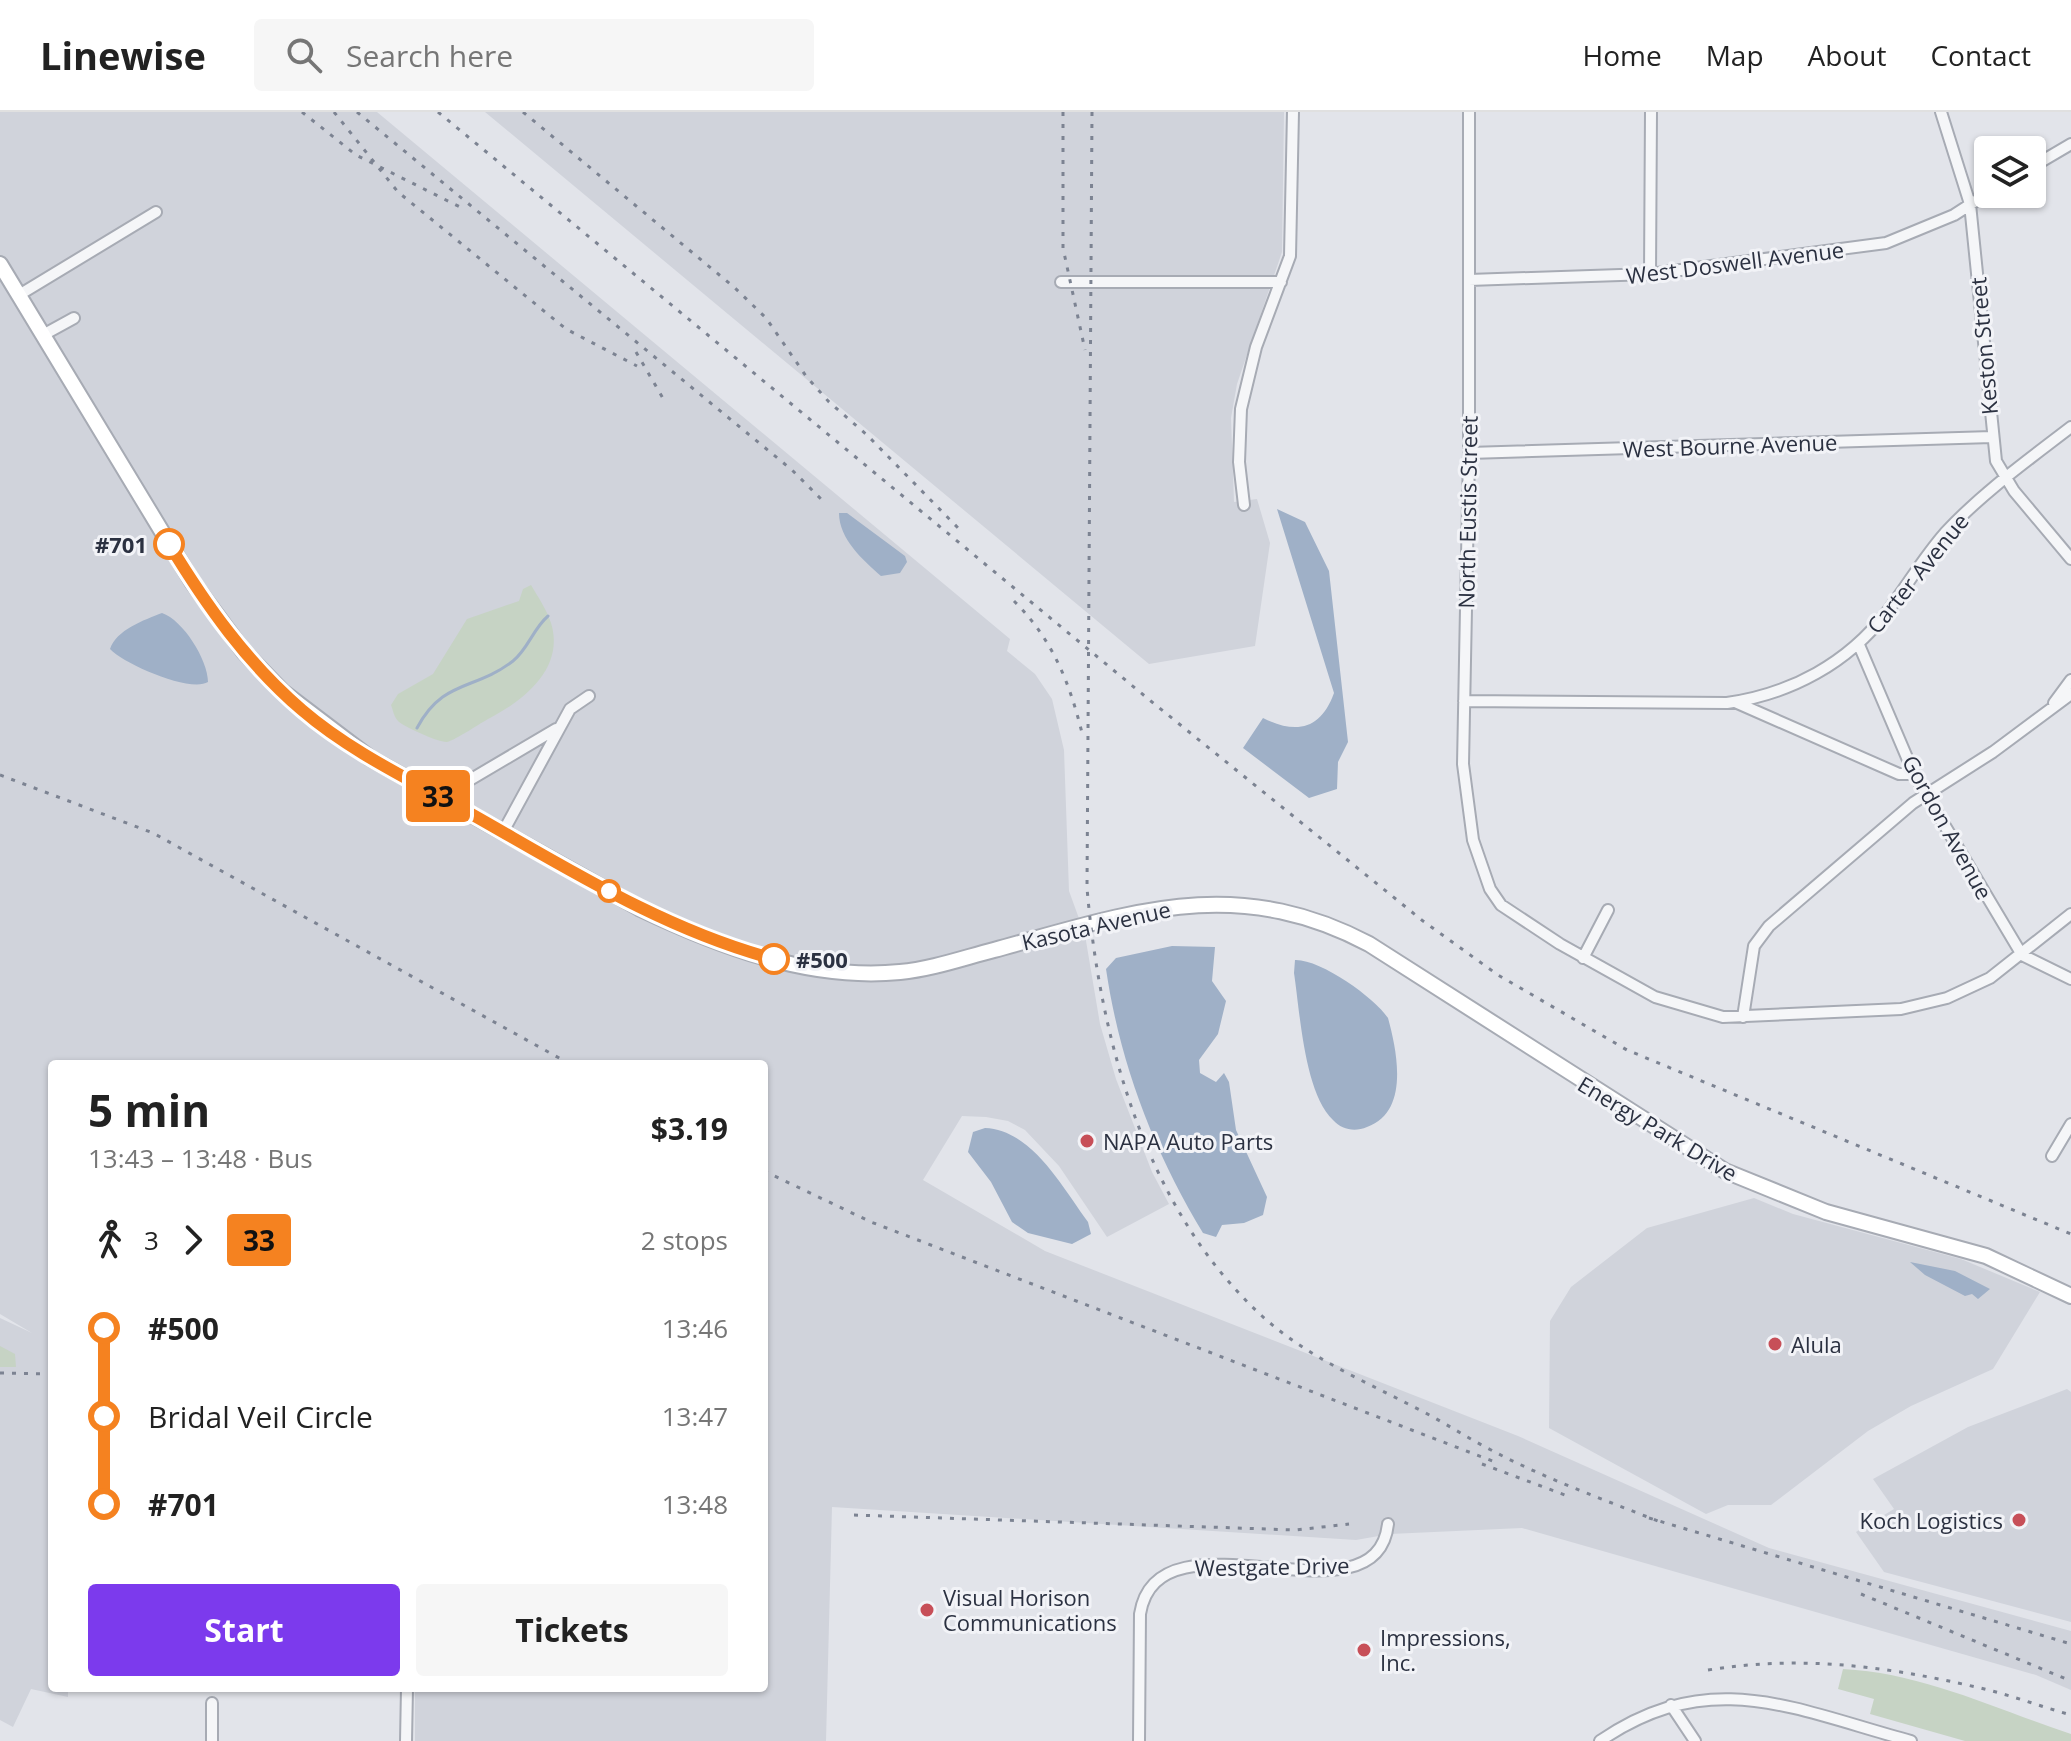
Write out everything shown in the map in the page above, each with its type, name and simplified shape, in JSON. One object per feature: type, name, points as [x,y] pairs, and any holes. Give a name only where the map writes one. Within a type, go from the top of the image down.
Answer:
[{"type":"street","points":[[1244,505],[1239,462],[1241,409],[1256,347],[1290,256],[1293,112]]},
{"type":"street","name":"North Eustis Street","points":[[1469,112],[1469,453],[1463,764],[1468,816],[1481,867],[1501,905],[1583,958]]},
{"type":"street","points":[[1650,274],[1651,112]]},
{"type":"street","name":"Keston Street","points":[[1941,112],[1970,204],[1996,461],[2005,479],[2071,559]]},
{"type":"street","points":[[2046,159],[2071,144]]},
{"type":"street","name":"West Doswell Avenue","points":[[1469,280],[1650,274],[1886,243],[1954,215],[1974,202]]},
{"type":"street","points":[[19,295],[156,212]]},
{"type":"street","name":"Kasota Avenue","points":[[0,264],[193,583],[244,652],[303,711],[370,758],[684,930],[760,956],[865,974],[922,969],[1136,912],[1208,903],[1286,912],[1340,929],[1443,989]]},
{"type":"street","points":[[1061,282],[1281,282]]},
{"type":"street","points":[[43,335],[74,318]]},
{"type":"street","name":"Carter Avenue","points":[[1464,701],[1735,702],[1800,682],[1859,645],[1945,532],[2071,427]]},
{"type":"street","name":"West Bourne Avenue","points":[[1469,453],[1992,437]]},
{"type":"street","name":"Gordon Avenue","points":[[1859,645],[1914,774],[2022,955]]},
{"type":"street","points":[[2051,707],[2071,680]]},
{"type":"street","points":[[1743,1017],[1752,956],[1760,936],[1926,794],[1993,752],[2071,694]]},
{"type":"street","points":[[503,832],[570,709],[589,696]]},
{"type":"street","points":[[1735,702],[1899,774],[1914,774]]},
{"type":"street","points":[[441,797],[559,728]]},
{"type":"street","points":[[1608,910],[1583,958],[1682,1007],[1723,1017],[1924,1005],[1980,984],[2022,955],[2071,914]]},
{"type":"street","points":[[2022,955],[2071,979]]},
{"type":"street","name":"Energy Park Drive","points":[[1443,989],[1650,1126],[1736,1177],[1826,1212],[1986,1256],[2071,1296]]},
{"type":"street","points":[[2052,1156],[2071,1124]]},
{"type":"street","name":"Westgate Drive","points":[[1139,1741],[1140,1614],[1143,1599],[1161,1575],[1194,1566],[1348,1568],[1378,1552],[1386,1539],[1388,1524]]},
{"type":"street","points":[[406,1741],[407,1692]]},
{"type":"street","points":[[1600,1741],[1636,1717],[1671,1705],[1725,1699],[1768,1702],[1911,1741]]},
{"type":"street","points":[[212,1703],[212,1741]]},
{"type":"street","points":[[1671,1705],[1690,1737]]},
{"type":"shaded area","points":[[0,112],[377,112],[1010,639],[1007,651],[1035,674],[1052,699],[1064,750],[1069,891],[1085,935],[1100,1024],[1116,1079],[1152,1172],[1169,1204],[1107,1237],[1059,1166],[1025,1130],[1008,1121],[986,1117],[962,1116],[923,1180],[1045,1251],[1518,1436],[1769,1548],[2071,1631],[2071,1690],[2036,1675],[1522,1528],[1390,1534],[1356,1540],[832,1507],[826,1741],[415,1741],[415,1692],[768,1692],[768,1060],[48,1060],[48,1692],[68,1692],[68,1697],[31,1689],[13,1727],[0,1720],[0,1318],[32,1333],[0,1314]]},
{"type":"shaded area","points":[[485,112],[1284,112],[1282,252],[1237,384],[1231,418],[1234,502],[1257,499],[1270,543],[1255,646],[1149,664]]},
{"type":"shaded area","points":[[1754,1198],[1793,1214],[1961,1259],[2040,1292],[1993,1369],[1911,1406],[1868,1431],[1771,1505],[1728,1505],[1706,1514],[1549,1428],[1550,1321],[1571,1287],[1647,1228]]},
{"type":"shaded area","points":[[2067,1389],[2071,1392],[2071,1622],[1884,1572],[1856,1532],[1894,1509],[1873,1479],[1968,1427]]},
{"type":"green space","points":[[531,585],[549,618],[554,639],[547,668],[528,692],[503,711],[447,742],[421,734],[398,721],[391,705],[398,694],[433,674],[467,619],[519,601],[523,589]]},
{"type":"green space","points":[[0,1346],[15,1354],[16,1367],[0,1367]]},
{"type":"green space","points":[[1843,1669],[1902,1677],[1930,1685],[2071,1734],[2071,1741],[1965,1741],[1870,1714],[1874,1699],[1838,1689]]},
{"type":"water","points":[[1277,509],[1305,522],[1329,571],[1348,742],[1338,762],[1337,789],[1309,798],[1243,748],[1263,718],[1287,726],[1306,725],[1322,714],[1334,693]]},
{"type":"water","points":[[839,513],[847,513],[905,556],[907,562],[900,573],[881,576],[867,563],[843,532]]},
{"type":"water","points":[[162,613],[178,624],[193,642],[204,663],[208,682],[187,684],[158,675],[110,649],[124,631]]},
{"type":"water","points":[[1172,946],[1215,947],[1212,981],[1226,1001],[1218,1034],[1199,1060],[1200,1073],[1216,1082],[1224,1073],[1229,1082],[1236,1130],[1267,1197],[1263,1215],[1244,1223],[1222,1225],[1216,1237],[1203,1233],[1154,1139],[1120,1039],[1106,969],[1116,958]]},
{"type":"water","points":[[1295,960],[1306,961],[1332,972],[1371,1000],[1388,1018],[1397,1063],[1395,1095],[1381,1119],[1367,1127],[1349,1129],[1340,1126],[1323,1107],[1316,1091],[1301,1029]]},
{"type":"water","points":[[985,1128],[1002,1131],[1031,1149],[1068,1193],[1088,1222],[1091,1234],[1072,1244],[1028,1233],[1012,1222],[991,1182],[968,1152],[973,1132]]},
{"type":"water","points":[[1910,1262],[1955,1271],[1990,1289],[1978,1299],[1972,1294],[1965,1296],[1925,1275]]},
{"type":"waterway","points":[[417,728],[437,701],[513,661],[548,616]]},
{"type":"railway","points":[[302,112],[356,155],[462,208]]},
{"type":"railway","points":[[334,112],[398,192],[566,329],[637,366]]},
{"type":"railway","points":[[357,112],[792,470],[822,500]]},
{"type":"railway","points":[[438,112],[1152,702],[1423,921],[1498,975],[1627,1050],[2071,1234]]},
{"type":"railway","points":[[523,112],[735,288],[766,318],[806,376],[829,402],[867,435],[962,532]]},
{"type":"railway","points":[[1063,112],[1063,248],[1085,350]]},
{"type":"railway","points":[[1092,112],[1087,888],[1093,946],[1104,1004],[1117,1062],[1136,1119],[1159,1174],[1188,1226],[1222,1273],[1279,1330],[1334,1366],[1481,1445],[1573,1488],[1658,1521]]},
{"type":"railway","points":[[636,352],[664,400]]},
{"type":"railway","points":[[1014,601],[1050,647],[1066,681],[1083,737]]},
{"type":"railway","points":[[0,775],[153,833],[563,1060]]},
{"type":"railway","points":[[768,1173],[871,1222],[1495,1462]]},
{"type":"railway","points":[[0,1373],[48,1374]]},
{"type":"railway","points":[[1482,1464],[1565,1495]]},
{"type":"railway","points":[[854,1515],[1296,1530],[1349,1524]]},
{"type":"railway","points":[[1649,1518],[2071,1644]]},
{"type":"railway","points":[[1861,1594],[2071,1681]]},
{"type":"railway","points":[[1708,1670],[1777,1663],[1876,1668],[1988,1690],[2071,1715]]},
{"type":"bus line","name":"33","points":[[169,544],[208,606],[244,652],[303,711],[370,758],[639,908],[684,930],[774,959]]},
{"type":"place","name":"#701","points":[[169,544]]},
{"type":"place","name":"#500","points":[[774,959]]},
{"type":"place","name":"NAPA Auto Parts","points":[[1087,1141]]},
{"type":"place","name":"Alula","points":[[1775,1344]]},
{"type":"place","name":"Koch Logistics","points":[[2019,1520]]},
{"type":"place","name":"Visual Horison Communications","points":[[927,1610]]},
{"type":"place","name":"Impressions, Inc.","points":[[1364,1650]]}]
